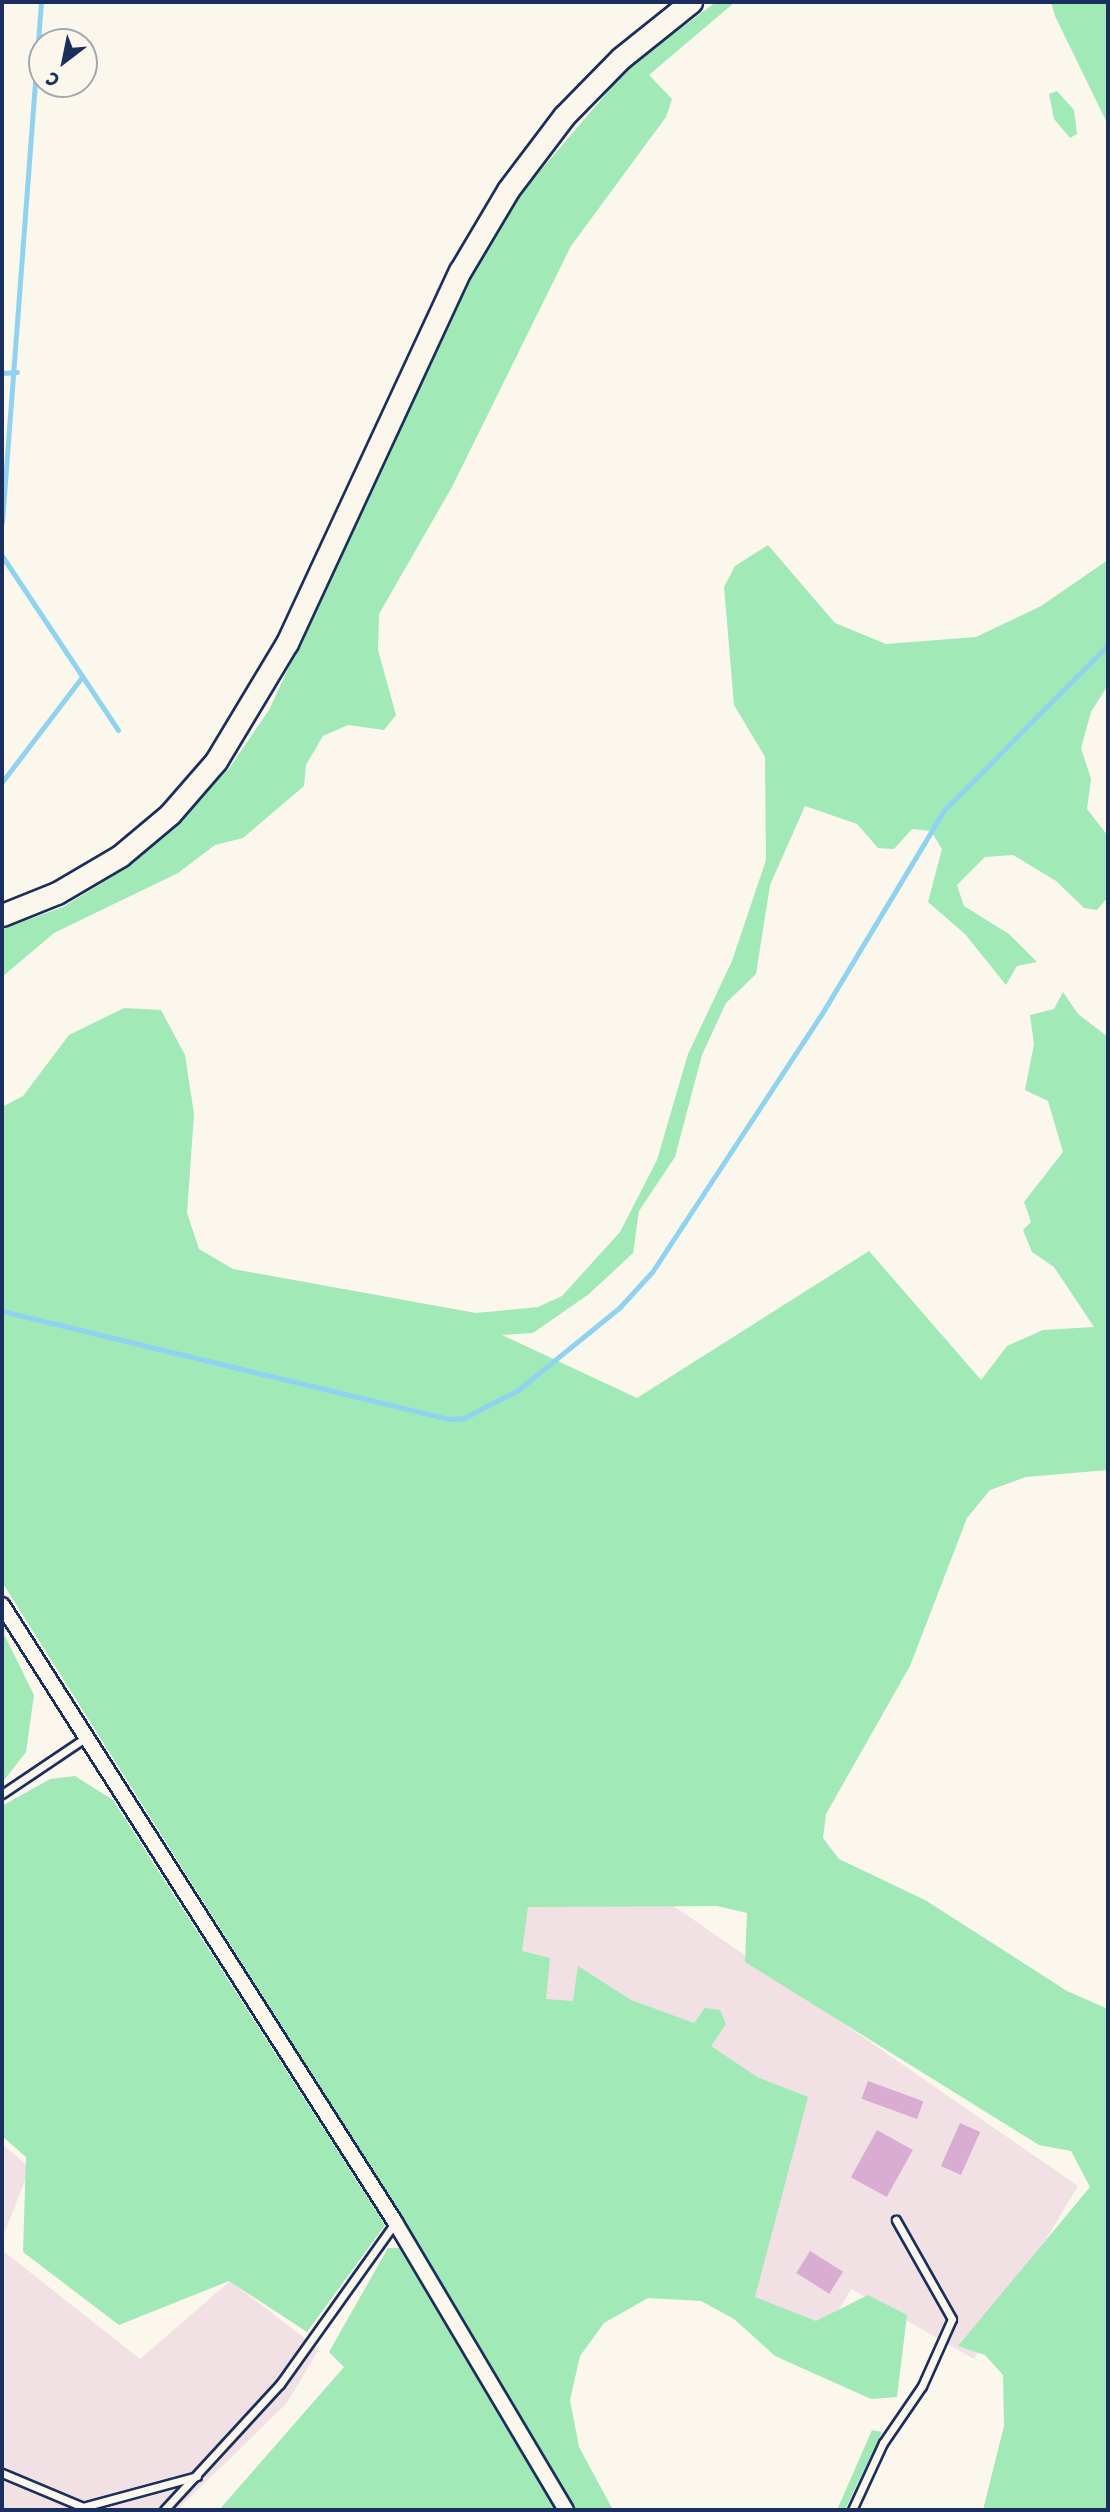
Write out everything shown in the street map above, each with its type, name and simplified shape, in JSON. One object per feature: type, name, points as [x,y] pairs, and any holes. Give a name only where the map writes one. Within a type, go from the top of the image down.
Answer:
[{"type":"main road","points":[[2,915],[57,894],[120,856],[170,814],[216,761],[288,643],[460,271],[508,190],[564,116],[621,58],[691,2]]},
{"type":"street","points":[[2,1605],[395,2222],[566,2510]]},
{"type":"lane","points":[[2,1794],[85,1738]]},
{"type":"lane","points":[[852,2510],[952,2319],[896,2220]]},
{"type":"lane","points":[[164,2510],[281,2384],[395,2222]]},
{"type":"lane","points":[[2,2473],[83,2507],[197,2476]]},
{"type":"shaded area","points":[[446,1885],[665,1900],[1078,2186],[974,2359],[851,2289],[822,2339],[378,2077]]},
{"type":"shaded area","points":[[2,2144],[30,2168],[2,2239]]},
{"type":"shaded area","points":[[2,2250],[140,2359],[230,2281],[319,2349],[287,2403],[177,2510],[2,2510]]},
{"type":"green space","points":[[716,2],[735,2],[649,75],[672,99],[666,117],[571,246],[452,487],[379,614],[378,650],[396,715],[384,730],[348,725],[323,736],[306,765],[304,786],[243,838],[215,845],[178,873],[54,933],[2,977],[2,929],[63,907],[128,867],[228,770],[269,710],[470,277],[517,198],[629,67]]},
{"type":"green space","points":[[1051,2],[1108,2],[1108,125],[1055,16]]},
{"type":"green space","points":[[1057,91],[1074,110],[1077,134],[1070,138],[1054,119],[1049,94]]},
{"type":"green space","points":[[768,545],[835,623],[886,644],[976,637],[1041,606],[1108,560],[1108,685],[1091,712],[1081,748],[1091,779],[1087,809],[1108,836],[1108,897],[1097,910],[1084,908],[1056,881],[1013,855],[985,857],[957,885],[964,906],[1009,934],[1037,962],[1017,966],[1006,985],[965,934],[928,902],[942,849],[931,831],[912,829],[894,849],[878,848],[857,824],[805,806],[770,885],[756,974],[726,1003],[702,1055],[675,1157],[639,1211],[633,1253],[589,1294],[533,1333],[502,1335],[637,1398],[869,1251],[981,1380],[1007,1346],[1043,1330],[1094,1327],[1054,1267],[1032,1252],[1023,1230],[1031,1222],[1024,1202],[1063,1152],[1048,1101],[1025,1090],[1034,1044],[1030,1015],[1054,1009],[1063,992],[1078,1014],[1108,1037],[1108,1470],[1026,1477],[990,1490],[967,1518],[910,1666],[826,1814],[823,1838],[839,1859],[925,1900],[1067,1991],[1108,2009],[1108,2510],[983,2510],[1004,2426],[1003,2375],[985,2355],[958,2346],[1090,2187],[1071,2151],[1039,2145],[745,1962],[747,1913],[717,1906],[528,1907],[522,1951],[550,1958],[546,1999],[573,2001],[578,1966],[631,2000],[694,2023],[705,2008],[720,2010],[726,2024],[711,2046],[757,2077],[808,2097],[755,2297],[816,2321],[868,2295],[907,2315],[897,2397],[871,2399],[775,2356],[734,2319],[701,2301],[648,2298],[604,2323],[580,2356],[570,2400],[579,2447],[613,2510],[576,2510],[402,2217],[2,1582],[2,1107],[23,1096],[69,1035],[124,1008],[161,1010],[185,1055],[194,1114],[187,1213],[199,1249],[233,1269],[476,1313],[538,1307],[562,1296],[620,1232],[657,1160],[688,1054],[732,961],[766,860],[765,757],[734,705],[724,587],[735,566]]},
{"type":"green space","points":[[2,1630],[34,1695],[26,1752],[2,1783]]},
{"type":"green space","points":[[75,1776],[113,1800],[385,2225],[307,2332],[229,2281],[119,2325],[23,2252],[26,2157],[2,2136],[2,1806],[50,1779]]},
{"type":"green space","points":[[388,2248],[399,2248],[555,2510],[219,2510],[344,2367],[329,2352]]},
{"type":"green space","points":[[872,2430],[882,2432],[845,2510],[837,2510]]},
{"type":"building","points":[[868,2081],[923,2101],[917,2119],[862,2099]]},
{"type":"building","points":[[960,2123],[980,2132],[961,2175],[941,2166]]},
{"type":"building","points":[[877,2130],[913,2150],[887,2197],[851,2177]]},
{"type":"building","points":[[810,2251],[843,2272],[829,2294],[796,2273]]},
{"type":"waterway","points":[[2,522],[41,2]]},
{"type":"waterway","points":[[2,373],[17,372]]},
{"type":"waterway","points":[[2,556],[118,730]]},
{"type":"waterway","points":[[2,1311],[448,1419],[464,1418],[518,1390],[620,1307],[652,1272],[821,1015],[944,810],[1108,645]]},
{"type":"waterway","points":[[2,782],[82,677]]}]
